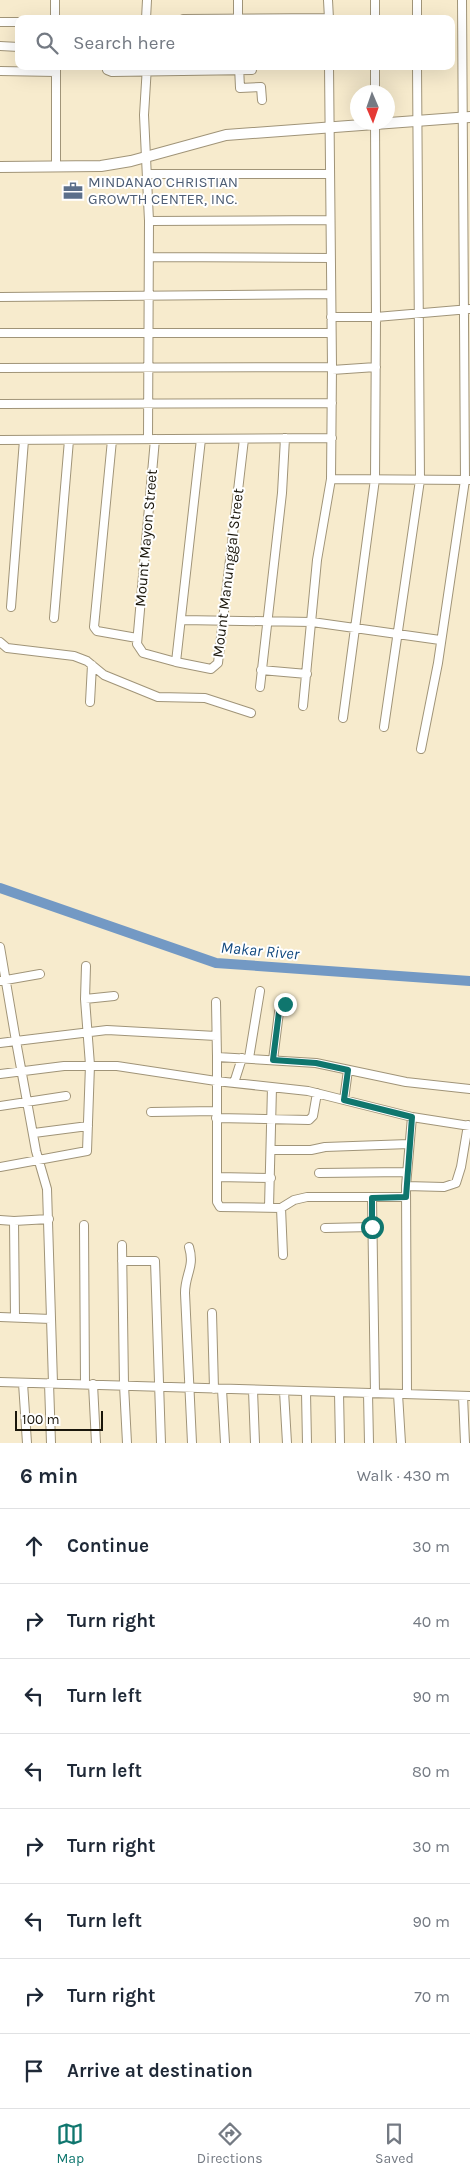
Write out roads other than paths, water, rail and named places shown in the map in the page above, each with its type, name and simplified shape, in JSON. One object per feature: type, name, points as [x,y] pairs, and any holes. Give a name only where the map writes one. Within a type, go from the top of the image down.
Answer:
[{"type":"main road","points":[[395,122],[466,118]]},
{"type":"main road","points":[[0,167],[101,166],[226,135],[350,125]]},
{"type":"street","points":[[55,0],[55,15]]},
{"type":"street","points":[[146,0],[146,15]]},
{"type":"street","points":[[238,0],[238,15]]},
{"type":"street","points":[[328,0],[329,15]]},
{"type":"street","points":[[375,0],[375,15]]},
{"type":"street","points":[[417,0],[417,15]]},
{"type":"street","points":[[421,750],[468,480],[466,118],[462,0]]},
{"type":"street","points":[[0,22],[15,22]]},
{"type":"street","points":[[0,46],[15,47]]},
{"type":"street","points":[[0,71],[28,70]]},
{"type":"street","points":[[56,70],[56,167]]},
{"type":"street","points":[[108,70],[109,72],[147,70]]},
{"type":"street","name":"Mount Mayon Street","points":[[137,638],[152,439],[148,403],[149,221],[144,115],[147,70]]},
{"type":"street","points":[[239,70],[240,88],[261,87],[262,100]]},
{"type":"street","points":[[304,706],[319,544],[331,479],[332,333],[329,70]]},
{"type":"street","points":[[375,70],[375,85]]},
{"type":"street","points":[[384,727],[420,480],[418,70]]},
{"type":"street","points":[[342,718],[356,628],[375,479],[374,130]]},
{"type":"street","points":[[148,174],[330,174]]},
{"type":"street","points":[[149,221],[330,220]]},
{"type":"street","points":[[149,258],[330,258]]},
{"type":"street","points":[[0,297],[331,294]]},
{"type":"street","points":[[331,317],[376,317],[467,309]]},
{"type":"street","points":[[0,334],[332,333]]},
{"type":"street","points":[[0,368],[332,369],[376,367]]},
{"type":"street","points":[[0,404],[332,403]]},
{"type":"street","name":"Mount Manunggal Street","points":[[176,662],[211,669],[216,666],[244,438]]},
{"type":"street","points":[[260,687],[266,620],[282,492],[285,438]]},
{"type":"street","points":[[0,440],[332,438]]},
{"type":"street","points":[[112,440],[94,627],[97,631],[137,638],[138,648],[142,654],[176,662],[201,439]]},
{"type":"street","points":[[11,607],[24,440]]},
{"type":"street","points":[[54,618],[69,440]]},
{"type":"street","points":[[331,479],[468,480]]},
{"type":"street","points":[[182,620],[312,622],[440,640]]},
{"type":"street","points":[[0,642],[8,648],[74,656],[92,665],[104,675],[158,696],[204,698],[251,713]]},
{"type":"street","points":[[90,702],[92,665]]},
{"type":"street","points":[[261,670],[307,674]]},
{"type":"street","points":[[0,949],[3,981],[27,1102],[46,1184],[51,1319],[51,1443]]},
{"type":"street","points":[[0,1167],[85,1152],[88,1126],[90,1065],[89,1031],[85,999],[86,966]]},
{"type":"street","points":[[3,981],[40,974]]},
{"type":"street","points":[[234,1083],[246,1058],[260,991]]},
{"type":"street","points":[[85,999],[114,996]]},
{"type":"street","points":[[216,1002],[217,1202],[220,1207],[281,1208],[294,1200],[307,1197],[406,1197]]},
{"type":"street","points":[[273,1060],[279,1012],[285,1004]]},
{"type":"street","points":[[0,1011],[10,1010]]},
{"type":"street","points":[[0,1044],[89,1031],[216,1036]]},
{"type":"street","points":[[217,1057],[316,1063],[422,1084],[470,1089]]},
{"type":"street","points":[[0,1074],[64,1066],[90,1065],[147,1070],[216,1081],[317,1093],[412,1117],[469,1126],[456,1183],[444,1187],[406,1186]]},
{"type":"street","points":[[344,1100],[348,1070]]},
{"type":"street","points":[[270,1207],[272,1087]]},
{"type":"street","points":[[151,1112],[309,1120],[313,1116],[317,1093]]},
{"type":"street","points":[[0,1106],[66,1096]]},
{"type":"street","points":[[407,1394],[406,1172],[412,1117]]},
{"type":"street","points":[[34,1132],[88,1126]]},
{"type":"street","points":[[270,1150],[311,1150],[325,1147],[409,1144]]},
{"type":"street","points":[[319,1173],[406,1172]]},
{"type":"street","points":[[217,1177],[271,1178]]},
{"type":"street","points":[[370,1443],[372,1198]]},
{"type":"street","points":[[281,1208],[283,1256]]},
{"type":"street","points":[[0,1220],[48,1219]]},
{"type":"street","points":[[14,1221],[15,1317]]},
{"type":"street","points":[[84,1224],[89,1384],[96,1443]]},
{"type":"street","points":[[325,1228],[372,1227]]},
{"type":"street","points":[[122,1245],[124,1385],[127,1443]]},
{"type":"street","points":[[189,1247],[192,1263],[186,1278],[185,1293],[192,1443]]},
{"type":"street","points":[[122,1261],[155,1261],[160,1443]]},
{"type":"street","points":[[212,1313],[218,1389],[225,1443]]},
{"type":"street","points":[[0,1317],[51,1319]]},
{"type":"street","points":[[0,1382],[466,1396],[464,1443]]},
{"type":"street","points":[[23,1383],[27,1443]]},
{"type":"street","points":[[254,1390],[255,1443]]},
{"type":"street","points":[[284,1391],[287,1443]]},
{"type":"street","points":[[306,1392],[308,1443]]},
{"type":"street","points":[[339,1392],[340,1443]]},
{"type":"street","points":[[398,1394],[401,1443]]},
{"type":"waterway","name":"Makar River","points":[[0,888],[216,963],[470,981]]},
{"type":"place","name":"MINDANAO CHRISTIAN GROWTH CENTER, INC.","points":[[73,191]]}]
